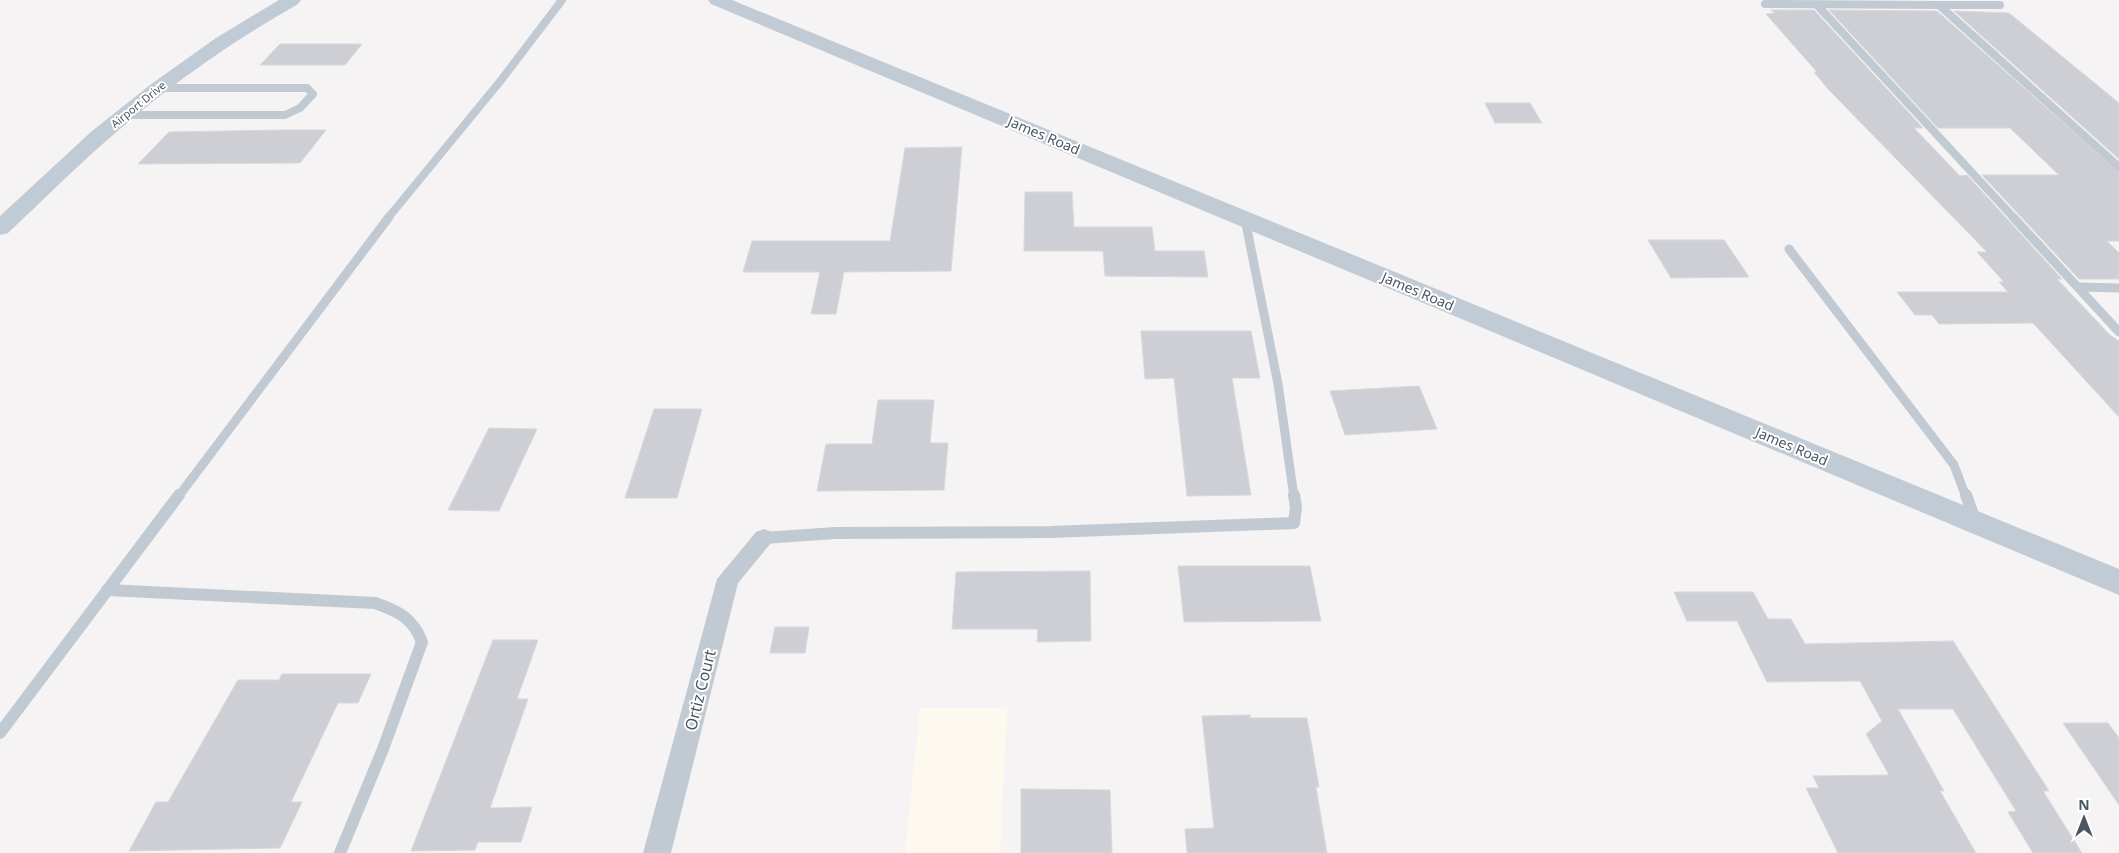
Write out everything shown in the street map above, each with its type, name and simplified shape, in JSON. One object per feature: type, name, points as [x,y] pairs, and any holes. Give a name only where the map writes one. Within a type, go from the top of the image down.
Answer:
[{"type":"main road","name":"Airport Drive","points":[[0,228],[124,115],[158,88],[231,36],[292,0]]},
{"type":"main road","name":"James Road","points":[[717,0],[2119,582]]},
{"type":"street","name":"Ortiz Court","points":[[658,853],[728,579],[764,538]]},
{"type":"lane","points":[[0,733],[373,237],[502,79],[562,0]]},
{"type":"lane","points":[[1765,4],[2000,5]]},
{"type":"lane","points":[[1816,4],[2119,332]]},
{"type":"lane","points":[[1938,4],[2119,167]]},
{"type":"lane","points":[[124,115],[285,115],[300,108],[313,94],[307,88],[158,88]]},
{"type":"lane","points":[[764,538],[835,534],[1050,532],[1294,523],[1296,507],[1278,384],[1245,219]]},
{"type":"lane","points":[[1789,249],[1954,465],[1977,523]]},
{"type":"lane","points":[[2078,288],[2119,288]]},
{"type":"lane","points":[[107,590],[375,603],[401,612],[417,627],[422,642],[383,749],[340,853]]},
{"type":"shaded area","points":[[920,708],[1007,708],[1000,853],[905,853]]},
{"type":"building","points":[[1771,10],[1814,10],[1923,128],[1914,128],[1960,176],[1967,175],[2062,279],[2057,279],[2110,335],[2119,341],[2119,417],[2033,323],[1939,324],[1932,315],[1915,315],[1897,292],[2008,292],[1999,282],[2004,282],[1977,252],[1987,252],[1829,90],[1814,72],[1817,72],[1766,14],[1775,13]]},
{"type":"building","points":[[1829,10],[1937,11],[2119,172],[2119,241],[2107,241],[2119,253],[2119,279],[2079,279],[1982,175],[2059,175],[2010,128],[1938,128]]},
{"type":"building","points":[[1954,11],[2009,13],[2119,103],[2119,159]]},
{"type":"building","points":[[280,44],[362,44],[345,65],[260,65]]},
{"type":"building","points":[[1485,103],[1530,103],[1542,123],[1495,123]]},
{"type":"building","points":[[326,130],[300,163],[138,164],[169,132]]},
{"type":"building","points":[[962,147],[951,271],[844,272],[836,314],[811,314],[820,272],[743,272],[752,241],[890,241],[905,148]]},
{"type":"building","points":[[1025,192],[1072,192],[1074,227],[1152,227],[1155,251],[1204,251],[1208,277],[1105,276],[1103,251],[1024,251]]},
{"type":"building","points":[[1648,240],[1724,240],[1749,277],[1671,278]]},
{"type":"building","points":[[1141,331],[1251,331],[1260,378],[1232,378],[1251,495],[1187,496],[1174,378],[1145,379]]},
{"type":"building","points":[[1419,386],[1437,429],[1345,435],[1330,391]]},
{"type":"building","points":[[878,400],[934,400],[930,443],[948,443],[944,490],[817,491],[826,444],[872,444]]},
{"type":"building","points":[[654,409],[702,409],[677,498],[625,498]]},
{"type":"building","points":[[489,428],[537,429],[499,511],[448,510]]},
{"type":"building","points":[[1178,566],[1310,566],[1321,621],[1184,622]]},
{"type":"building","points":[[1090,571],[1091,641],[1037,642],[1038,629],[952,629],[956,572]]},
{"type":"building","points":[[1674,592],[1753,592],[1768,619],[1791,619],[1805,644],[1953,641],[2049,791],[2043,791],[2082,853],[2033,853],[2008,812],[2016,811],[1953,709],[1898,709],[1944,791],[1940,791],[1976,853],[1838,853],[1806,788],[1819,788],[1813,776],[1889,775],[1866,734],[1882,721],[1860,681],[1767,682],[1737,621],[1687,621]]},
{"type":"building","points":[[775,627],[809,627],[805,653],[770,653]]},
{"type":"building","points":[[493,640],[538,640],[517,699],[528,699],[490,808],[532,807],[521,842],[478,842],[475,850],[411,851]]},
{"type":"building","points":[[282,674],[371,674],[358,703],[338,703],[291,802],[302,802],[280,848],[129,851],[156,802],[168,802],[238,680],[279,680]]},
{"type":"building","points":[[1250,715],[1250,718],[1307,718],[1319,787],[1316,787],[1327,853],[1187,853],[1185,829],[1214,828],[1202,716]]},
{"type":"building","points":[[2063,723],[2108,723],[2119,738],[2119,805]]},
{"type":"building","points":[[1021,789],[1110,790],[1112,853],[1021,853]]}]
